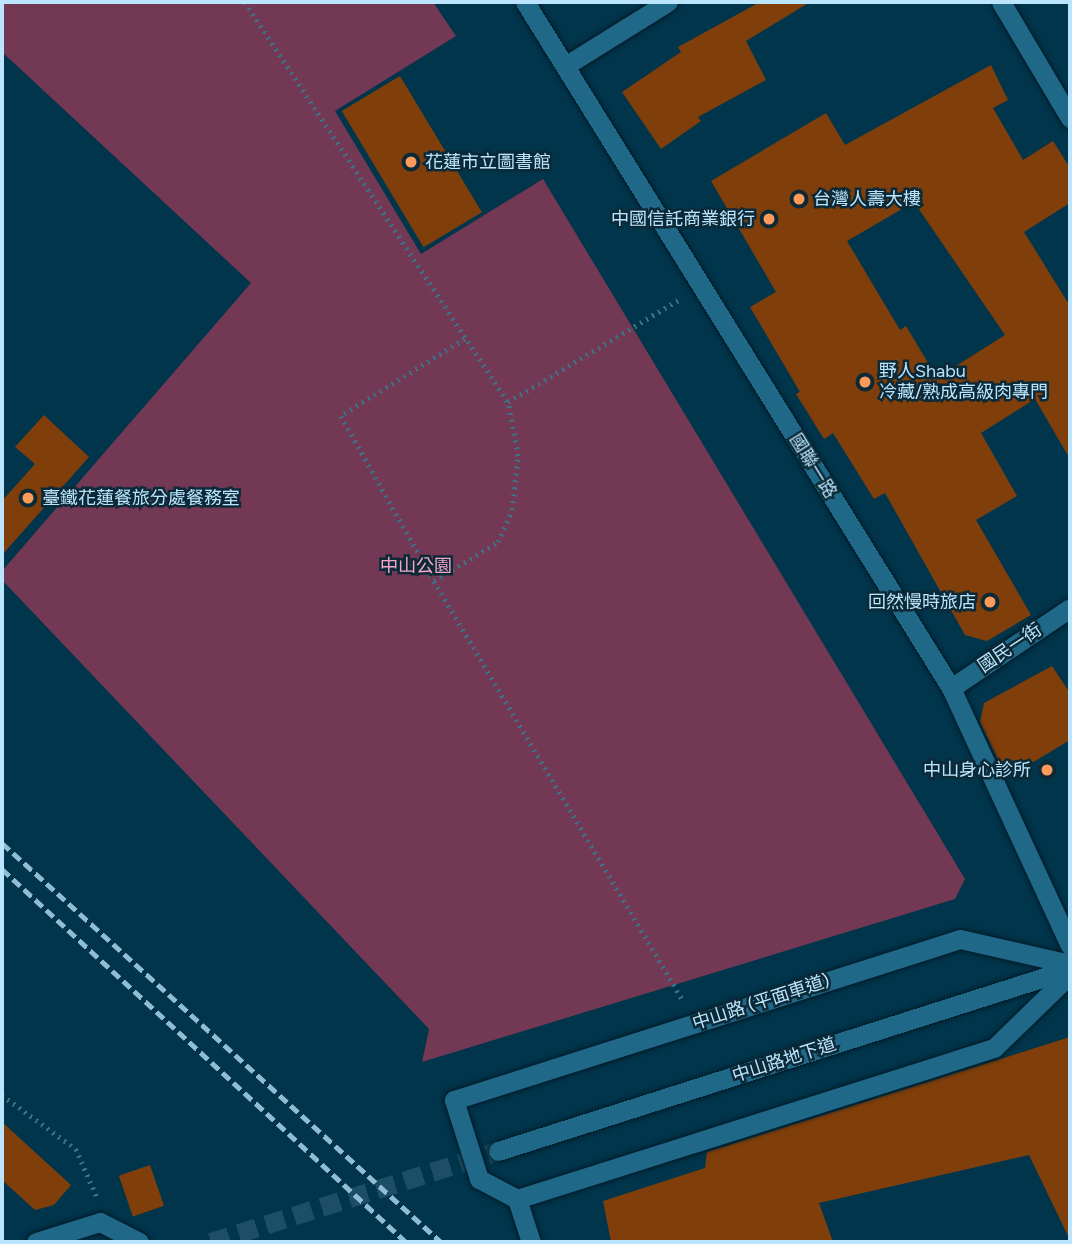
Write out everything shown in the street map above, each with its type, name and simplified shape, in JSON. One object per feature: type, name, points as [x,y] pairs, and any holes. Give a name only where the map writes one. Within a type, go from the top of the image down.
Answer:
[{"type":"street","name":"國聯一路","points":[[525,2],[951,688],[1070,946]]},
{"type":"street","points":[[565,66],[668,2]]},
{"type":"street","points":[[1001,2],[1070,118]]},
{"type":"street","name":"國民一街","points":[[951,688],[1070,608]]},
{"type":"street","name":"中山路 (平面車道)","points":[[517,1199],[479,1179],[454,1100],[960,939],[1070,966]]},
{"type":"street","name":"中山路地下道","points":[[498,1151],[1070,966]]},
{"type":"street","points":[[531,1242],[517,1199],[994,1048],[1070,974]]},
{"type":"street","points":[[36,1242],[100,1222],[139,1242]]},
{"type":"path","points":[[245,2],[508,402],[518,456],[512,510],[499,542],[433,581]]},
{"type":"path","points":[[508,402],[701,286]]},
{"type":"path","points":[[465,339],[341,416],[433,581],[687,1008]]},
{"type":"path","points":[[2,1094],[76,1149],[96,1192],[100,1222]]},
{"type":"green space","name":"中山公園","points":[[2,2],[433,2],[456,36],[335,111],[421,254],[543,179],[965,879],[955,899],[422,1062],[429,1029],[2,580],[2,571],[251,283],[2,52]]},
{"type":"building","points":[[760,2],[810,2],[746,41],[766,80],[698,117],[701,121],[661,149],[622,92],[681,52],[678,47]]},
{"type":"building","points":[[991,65],[1008,100],[993,108],[1023,160],[1053,141],[1070,168],[1070,203],[1024,232],[1070,306],[1070,459],[1035,399],[981,433],[1017,496],[976,520],[1031,615],[987,641],[965,635],[885,493],[874,499],[833,433],[824,439],[796,394],[800,392],[750,307],[776,292],[711,181],[826,113],[845,145]],"holes":[[[914,202],[1005,335],[937,378],[906,326],[900,330],[847,241]]]},
{"type":"building","name":"花蓮市立圖書館","points":[[400,76],[482,212],[424,247],[342,111]]},
{"type":"building","points":[[44,415],[89,457],[2,555],[2,501],[35,464],[15,447]]},
{"type":"building","points":[[1052,666],[1070,693],[1070,740],[1007,778],[980,722],[984,703]]},
{"type":"building","points":[[1070,1037],[1070,1240],[1029,1155],[819,1203],[833,1242],[611,1242],[603,1201],[705,1168],[707,1152]]},
{"type":"building","points":[[2,1122],[71,1185],[54,1205],[35,1210],[2,1180]]},
{"type":"building","points":[[150,1165],[164,1206],[133,1216],[119,1176]]},
{"type":"tunnel","points":[[211,1242],[498,1151]]},
{"type":"railway","points":[[2,843],[441,1242]]},
{"type":"railway","points":[[2,869],[406,1242]]},
{"type":"place","name":"花蓮市立圖書館","points":[[411,162]]},
{"type":"place","name":"台灣人壽大樓","points":[[799,199]]},
{"type":"place","name":"中國信託商業銀行","points":[[769,219]]},
{"type":"place","name":"野人Shabu 冷藏/熟成高級肉專門","points":[[865,382]]},
{"type":"place","name":"臺鐵花蓮餐旅分處餐務室","points":[[28,498]]},
{"type":"place","name":"回然慢時旅店","points":[[990,602]]},
{"type":"place","name":"中山身心診所","points":[[1047,770]]}]
